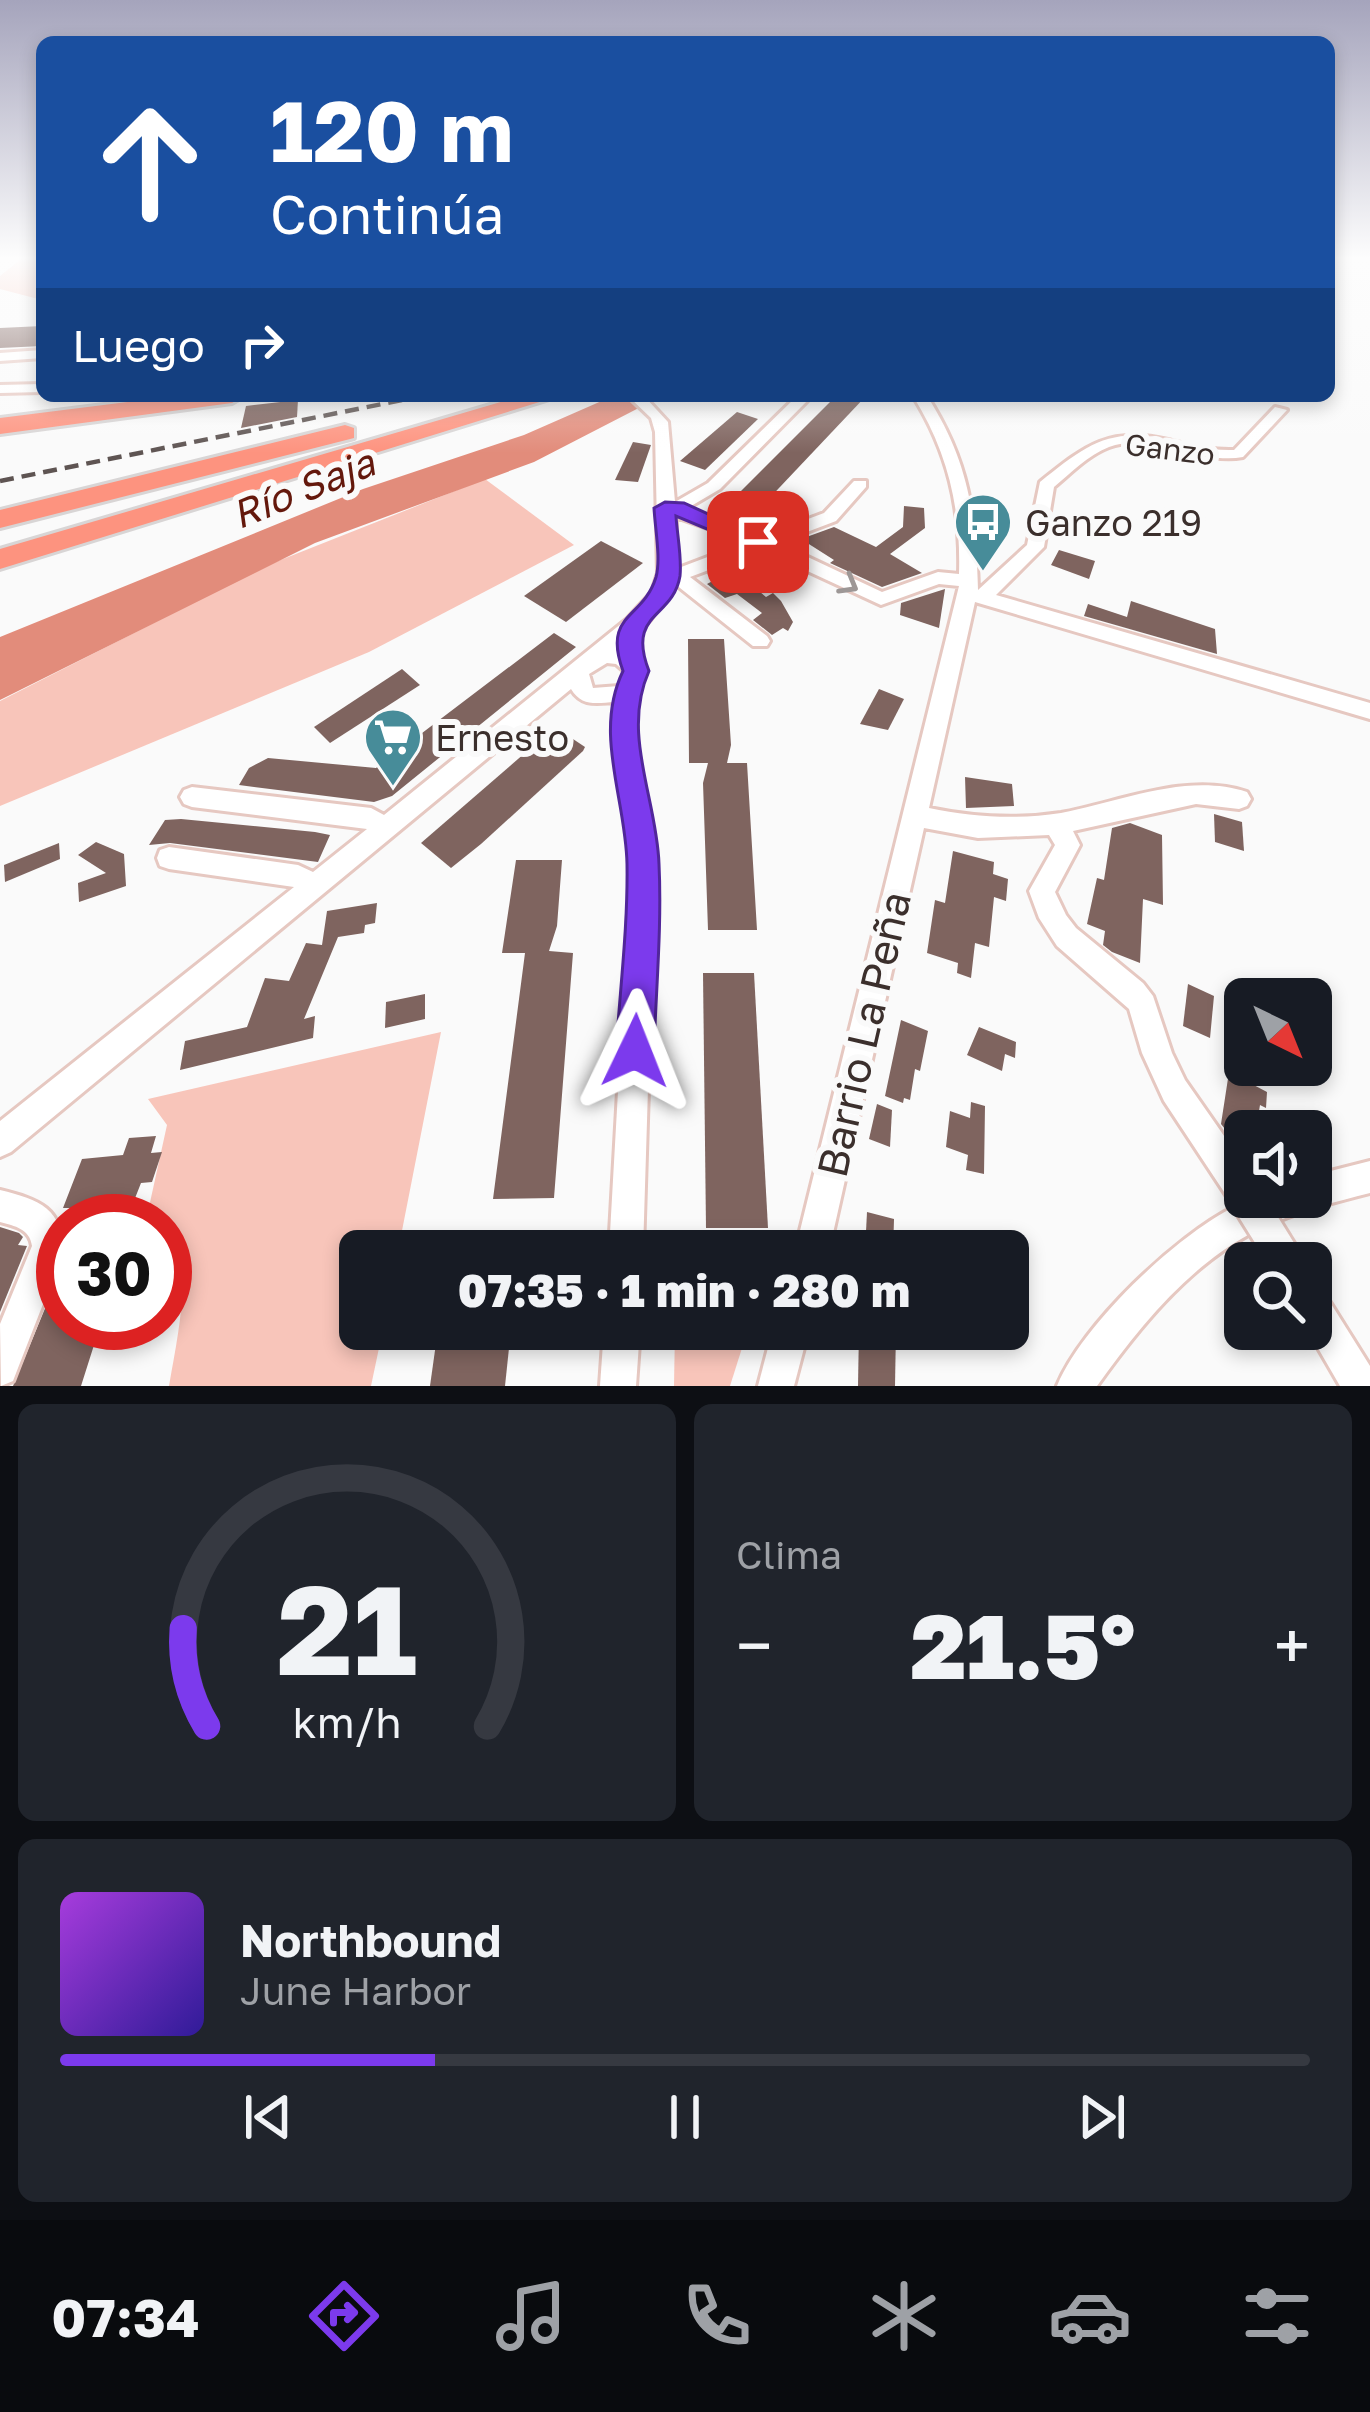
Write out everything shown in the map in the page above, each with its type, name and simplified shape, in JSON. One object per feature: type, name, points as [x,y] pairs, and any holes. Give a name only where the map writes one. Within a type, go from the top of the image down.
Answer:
[{"type":"highway","points":[[0,426],[186,402]]},
{"type":"highway","points":[[0,519],[473,405]]},
{"type":"highway","points":[[0,534],[473,405]]},
{"type":"highway","points":[[0,559],[473,405]]},
{"type":"highway","points":[[0,574],[473,405]]},
{"type":"street","points":[[0,357],[36,354]]},
{"type":"street","points":[[0,380],[23,355]]},
{"type":"street","points":[[0,389],[36,388]]},
{"type":"street","points":[[642,402],[659,416],[665,436],[674,578]]},
{"type":"street","points":[[671,508],[714,486],[799,402]]},
{"type":"street","name":"Barrio La Peña","points":[[817,1230],[914,816],[973,590],[971,543],[956,458],[923,402]]},
{"type":"street","name":"Ganzo","points":[[973,590],[1035,548],[1046,485],[1096,449],[1127,440],[1230,456],[1246,449],[1280,410]]},
{"type":"street","points":[[0,1141],[632,627],[674,578],[830,517],[860,484]]},
{"type":"street","points":[[671,508],[881,599],[938,578],[1370,711]]},
{"type":"street","points":[[674,578],[760,641]]},
{"type":"street","points":[[629,662],[632,627]]},
{"type":"street","points":[[585,665],[617,656],[636,671],[626,693],[623,728],[643,861],[627,1230]]},
{"type":"street","points":[[585,665],[581,689],[595,697],[623,728]]},
{"type":"street","points":[[544,699],[626,693]]},
{"type":"street","points":[[914,816],[979,828],[1055,824],[1196,794],[1239,799]]},
{"type":"street","points":[[192,797],[371,818],[383,829]]},
{"type":"street","points":[[1055,824],[1068,838],[1042,891],[1052,919],[1086,958],[1135,994],[1147,1012],[1173,1095],[1224,1161]]},
{"type":"street","points":[[169,858],[298,876],[313,885]]},
{"type":"street","points":[[1332,1187],[1370,1177]]},
{"type":"street","points":[[0,1206],[36,1217],[48,1234],[49,1246],[0,1368]]},
{"type":"street","points":[[1075,1386],[1110,1335],[1169,1276],[1224,1231],[1252,1218]]},
{"type":"street","points":[[1332,1338],[1361,1386]]},
{"type":"street","points":[[619,1386],[621,1350]]},
{"type":"street","points":[[776,1386],[785,1350]]},
{"type":"shaded area","points":[[599,402],[650,402],[534,462],[315,543],[0,700],[0,637],[363,489],[524,435]]},
{"type":"shaded area","points":[[485,479],[574,545],[369,652],[0,806],[0,701],[268,565]]},
{"type":"shaded area","points":[[441,1032],[402,1230],[339,1230],[339,1350],[379,1350],[371,1386],[169,1386],[175,1350],[192,1350],[192,1194],[152,1194],[167,1125],[148,1099]]},
{"type":"shaded area","points":[[675,1350],[741,1350],[730,1386],[674,1386]]},
{"type":"building","points":[[36,326],[36,346],[0,348],[0,328]]},
{"type":"building","points":[[298,402],[297,417],[241,428],[246,406]]},
{"type":"building","points":[[830,402],[860,402],[760,508],[733,499]]},
{"type":"building","points":[[737,412],[758,419],[705,470],[680,461]]},
{"type":"building","points":[[633,442],[651,445],[638,482],[615,480]]},
{"type":"building","points":[[904,506],[924,508],[925,528],[890,554],[922,573],[882,587],[830,563],[834,560],[801,539],[834,527],[876,547],[903,527]]},
{"type":"building","points":[[601,541],[643,563],[566,622],[524,596]]},
{"type":"building","points":[[1059,550],[1095,561],[1089,579],[1051,565]]},
{"type":"building","points":[[733,570],[766,597],[773,593],[781,601],[793,622],[788,631],[783,628],[772,635],[753,620],[762,613],[737,594],[725,598],[707,584]]},
{"type":"building","points":[[945,589],[939,628],[900,615],[901,603]]},
{"type":"building","points":[[1131,601],[1215,629],[1217,654],[1084,616],[1088,604],[1127,617]]},
{"type":"building","points":[[554,633],[576,647],[392,796],[374,802],[239,785],[249,768],[268,758],[376,768]]},
{"type":"building","points":[[688,639],[724,639],[731,745],[727,763],[747,763],[757,930],[708,930],[703,783],[708,763],[689,763]]},
{"type":"building","points":[[402,669],[420,685],[330,743],[314,727]]},
{"type":"building","points":[[879,689],[904,699],[888,730],[860,724]]},
{"type":"building","points":[[555,727],[585,747],[583,751],[481,844],[451,868],[421,843]]},
{"type":"building","points":[[965,777],[1012,784],[1014,806],[966,808]]},
{"type":"building","points":[[1214,814],[1242,822],[1244,851],[1215,842]]},
{"type":"building","points":[[165,820],[330,835],[318,862],[170,843],[149,845]]},
{"type":"building","points":[[1130,823],[1162,835],[1163,905],[1143,899],[1140,963],[1112,952],[1103,945],[1105,931],[1087,924],[1097,878],[1104,880],[1112,828]]},
{"type":"building","points":[[96,842],[124,854],[126,886],[79,902],[78,883],[106,873],[78,855]]},
{"type":"building","points":[[59,843],[60,859],[5,882],[4,865]]},
{"type":"building","points":[[953,851],[994,862],[993,874],[1008,879],[1006,901],[994,897],[989,947],[975,943],[971,978],[957,973],[958,963],[927,953],[935,900],[945,903]]},
{"type":"building","points":[[516,860],[562,860],[557,926],[549,951],[573,953],[554,1198],[493,1199],[525,953],[502,953]]},
{"type":"building","points":[[377,903],[375,923],[365,925],[364,933],[338,937],[304,1019],[315,1016],[313,1038],[180,1070],[185,1041],[247,1027],[265,978],[289,981],[306,943],[322,945],[327,911]]},
{"type":"building","points":[[703,973],[754,973],[768,1228],[706,1228]]},
{"type":"building","points":[[1188,984],[1214,996],[1210,1038],[1183,1026]]},
{"type":"building","points":[[425,994],[425,1019],[385,1028],[386,1002]]},
{"type":"building","points":[[901,1020],[928,1031],[910,1100],[904,1098],[903,1103],[885,1096]]},
{"type":"building","points":[[979,1027],[1016,1042],[1015,1058],[1005,1054],[1002,1071],[967,1055]]},
{"type":"building","points":[[1227,1086],[1256,1086],[1267,1092],[1266,1108],[1224,1110],[1224,1128],[1221,1124]]},
{"type":"building","points":[[971,1102],[985,1106],[984,1174],[966,1170],[968,1155],[946,1147],[950,1111],[970,1118]]},
{"type":"building","points":[[877,1104],[892,1110],[890,1147],[869,1139]]},
{"type":"building","points":[[156,1136],[151,1153],[162,1152],[152,1182],[141,1183],[137,1194],[68,1194],[82,1159],[123,1155],[129,1138]]},
{"type":"building","points":[[867,1212],[894,1219],[894,1230],[866,1230]]},
{"type":"building","points":[[0,1227],[19,1233],[23,1237],[18,1245],[27,1246],[0,1312]]},
{"type":"building","points":[[36,1330],[36,1350],[92,1350],[81,1386],[13,1386]]},
{"type":"building","points":[[435,1350],[509,1350],[505,1386],[430,1386]]},
{"type":"building","points":[[859,1350],[896,1350],[895,1386],[858,1386]]},
{"type":"railway","points":[[0,481],[392,402]]},
{"type":"place","name":"Ganzo 219","points":[[983,573]]},
{"type":"place","name":"Ernesto","points":[[393,788]]},
{"type":"route","points":[[635,1051],[643,840],[623,728],[626,693],[635,683],[636,671],[626,646],[632,627],[668,579],[671,563],[665,508],[676,508],[758,542]]},
{"type":"water label","name":"Río Saja","points":[[303,488]]}]
